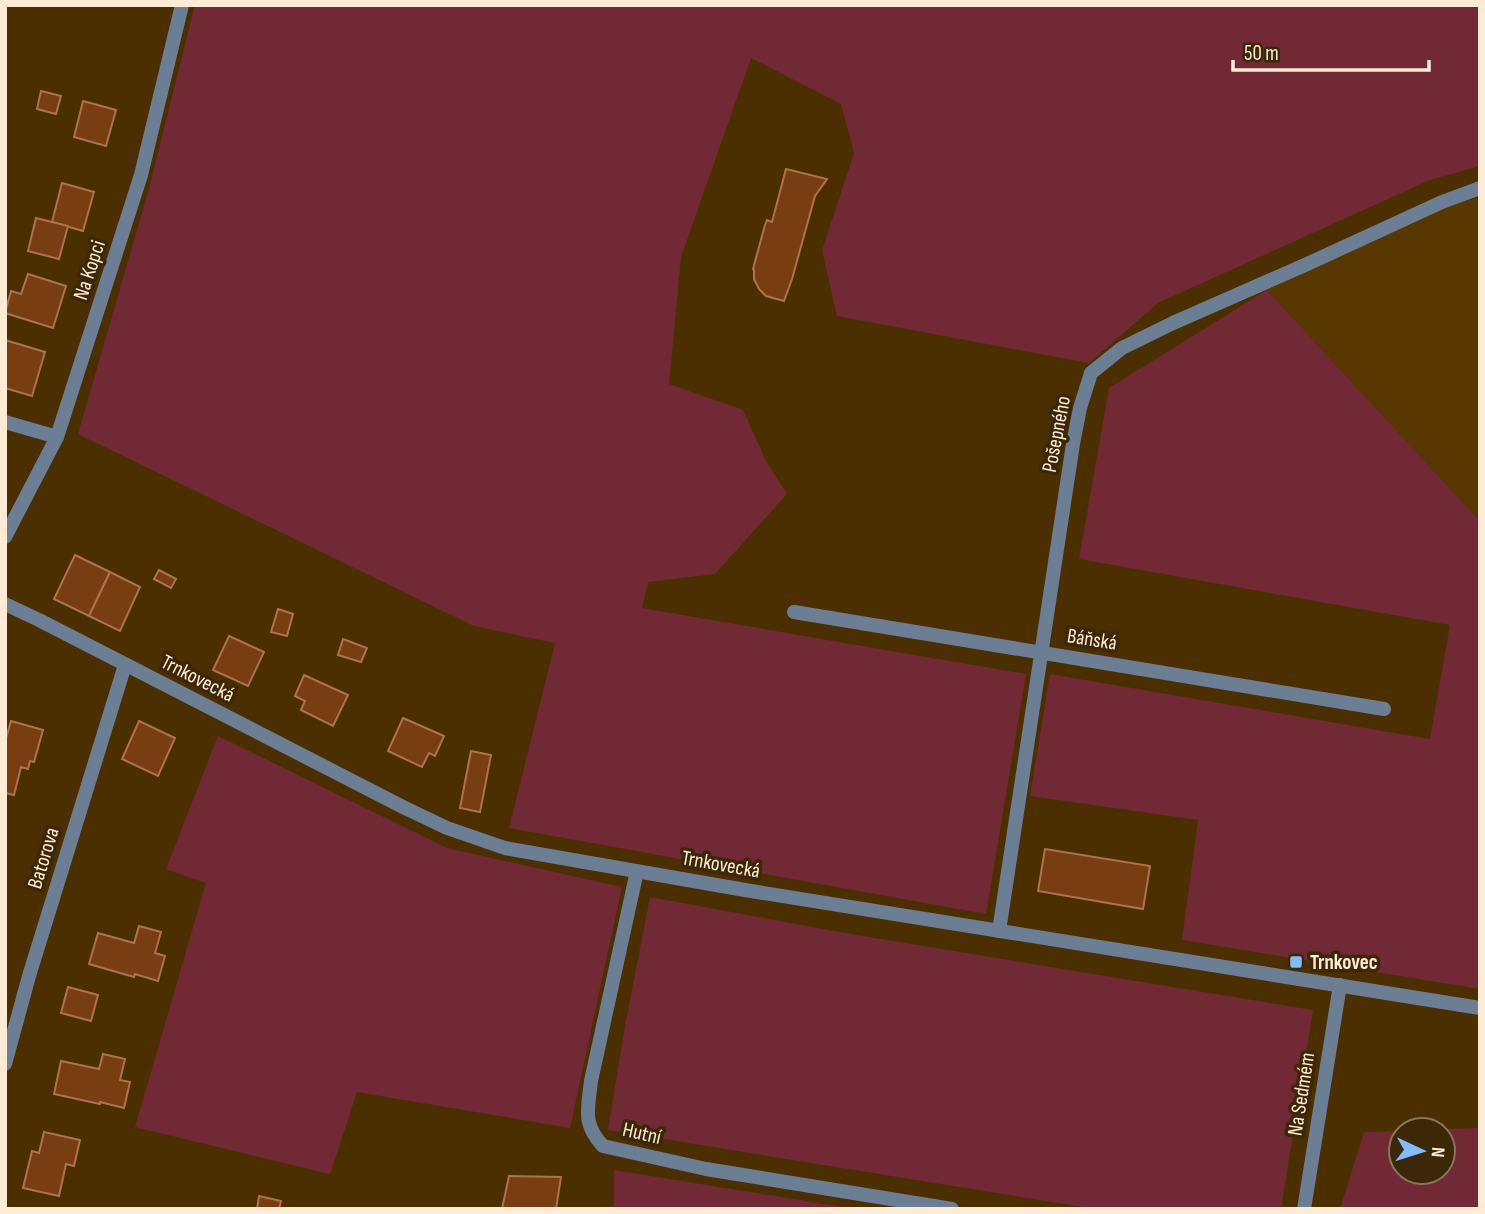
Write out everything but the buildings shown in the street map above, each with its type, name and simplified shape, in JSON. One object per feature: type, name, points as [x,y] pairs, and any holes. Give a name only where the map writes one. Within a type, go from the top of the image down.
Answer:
[{"type":"street","name":"Na Kopci","points":[[5,537],[57,437],[141,175],[183,5]]},
{"type":"street","name":"Pošepného","points":[[999,931],[1073,444],[1091,373],[1122,348],[1173,323],[1442,202],[1480,188]]},
{"type":"street","points":[[5,422],[57,437]]},
{"type":"street","name":"Trnkovecká","points":[[5,604],[403,807],[447,828],[505,848],[1480,1008]]},
{"type":"street","name":"Báňská","points":[[794,611],[1384,709]]},
{"type":"street","name":"Batorova","points":[[5,1064],[29,976],[125,664]]},
{"type":"street","name":"Hutní","points":[[637,871],[591,1081],[587,1115],[593,1135],[603,1146],[706,1169],[952,1209]]},
{"type":"street","name":"Na Sedmém","points":[[1304,1209],[1340,985]]},
{"type":"shaded area","points":[[195,5],[1478,5],[1480,166],[1430,180],[1158,303],[1089,363],[837,316],[822,250],[854,153],[841,104],[751,58],[681,257],[669,384],[743,410],[767,463],[787,494],[715,574],[648,582],[642,608],[1026,674],[986,914],[509,828],[555,643],[474,626],[78,434],[150,185]]},
{"type":"shaded area","points":[[1480,197],[1480,521],[1267,290],[1440,209]]},
{"type":"shaded area","points":[[1267,290],[1480,521],[1480,989],[1182,940],[1198,820],[1030,796],[1050,674],[1430,739],[1450,625],[1079,559],[1109,388]]},
{"type":"shaded area","points":[[218,736],[447,848],[622,887],[570,1128],[357,1092],[330,1174],[135,1127],[206,883],[166,869]]},
{"type":"shaded area","points":[[650,897],[856,935],[1313,1010],[1281,1209],[1095,1209],[608,1130]]},
{"type":"shaded area","points":[[1480,1128],[1480,1209],[1340,1209],[1364,1132],[1387,1131],[1387,1186],[1457,1186],[1457,1129]]},
{"type":"shaded area","points":[[614,1170],[855,1209],[614,1209]]},
{"type":"place","name":"Trnkovec","points":[[1296,962]]}]
